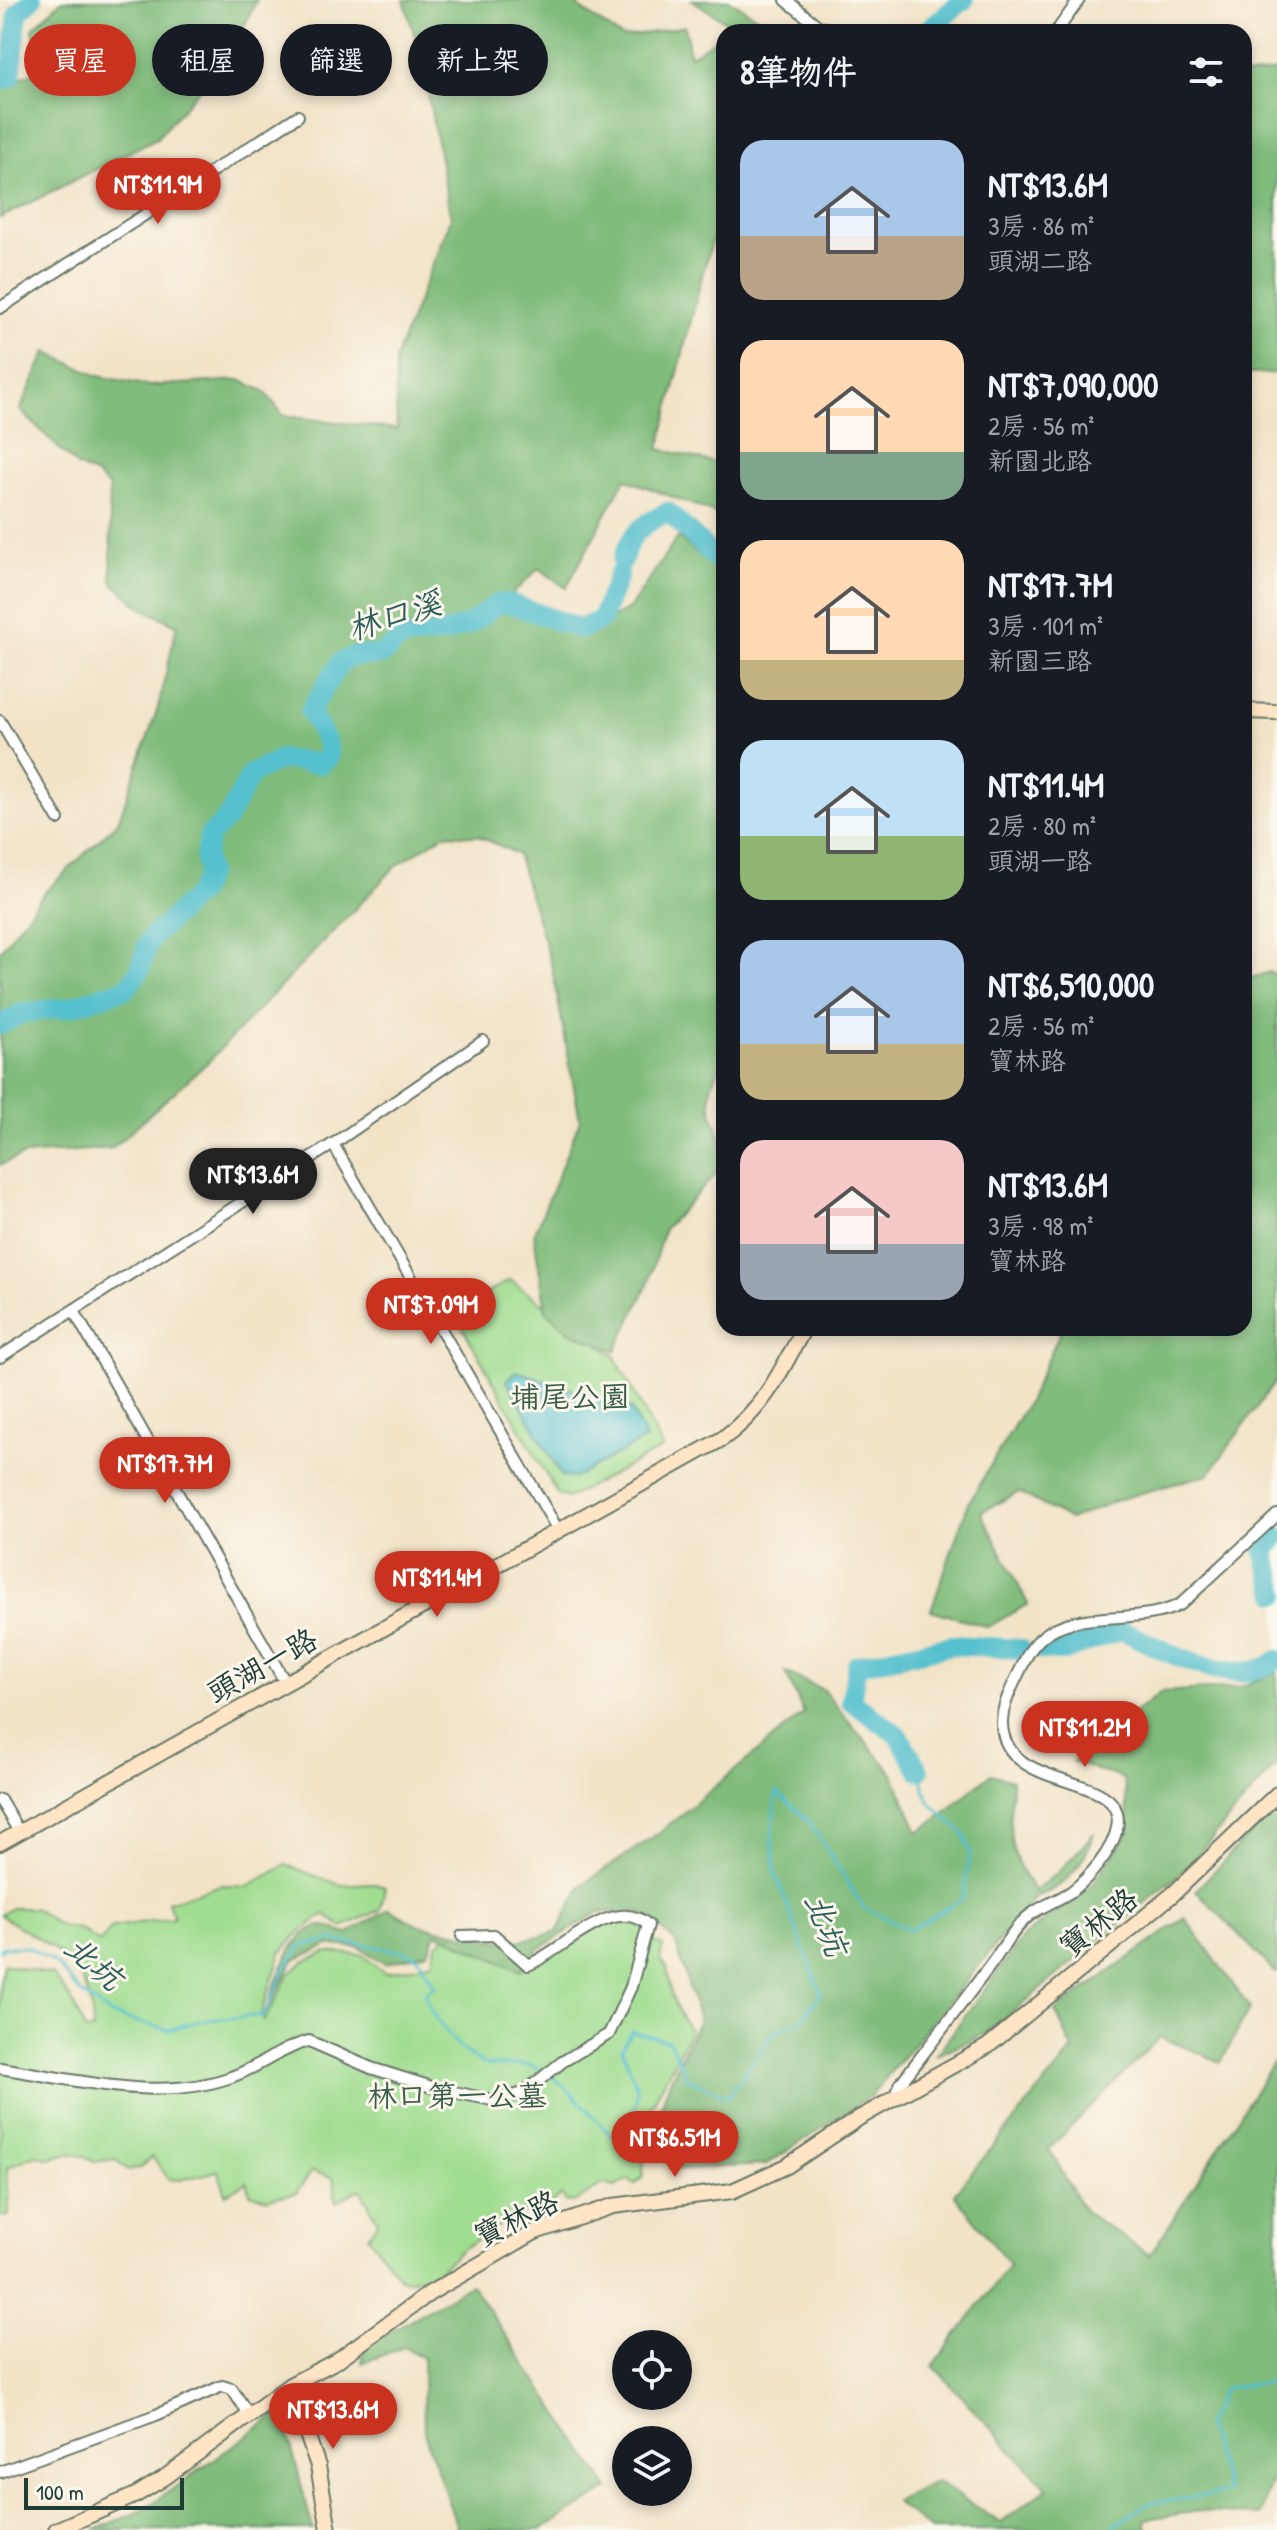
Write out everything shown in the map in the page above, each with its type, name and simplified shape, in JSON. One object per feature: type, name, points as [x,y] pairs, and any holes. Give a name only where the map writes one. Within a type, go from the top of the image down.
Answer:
[{"type":"main road","points":[[1252,711],[1277,712]]},
{"type":"main road","name":"頭湖一路","points":[[0,1843],[18,1830],[745,1423],[764,1401],[800,1336]]},
{"type":"main road","name":"寶林路","points":[[56,2530],[136,2495],[290,2385],[336,2361],[430,2293],[535,2232],[613,2206],[732,2191],[787,2166],[896,2096],[988,2046],[1173,1894],[1277,1794]]},
{"type":"main road","points":[[290,2385],[318,2466],[329,2530]]},
{"type":"street","points":[[786,0],[816,24]]},
{"type":"street","points":[[1062,24],[1079,0]]},
{"type":"street","points":[[0,308],[298,116]]},
{"type":"street","points":[[0,721],[58,819]]},
{"type":"street","points":[[0,1357],[333,1144],[483,1041]]},
{"type":"street","points":[[333,1144],[558,1530]]},
{"type":"street","points":[[74,1311],[285,1682]]},
{"type":"street","points":[[896,2096],[900,2084],[1027,1916],[1073,1890],[1111,1847],[1115,1835],[1118,1824],[1114,1806],[1099,1792],[1031,1768],[1012,1756],[1002,1724],[1008,1699],[1028,1652],[1050,1632],[1073,1620],[1165,1613],[1181,1604],[1277,1515]]},
{"type":"street","points":[[0,1800],[18,1830]]},
{"type":"street","points":[[0,2068],[104,2085],[164,2088],[229,2078],[309,2041],[371,2068],[435,2088],[497,2101],[523,2093],[552,2070],[609,2034],[631,1987],[648,1925],[638,1916],[626,1915],[583,1930],[528,1965],[494,1935],[462,1936]]},
{"type":"street","points":[[0,2472],[156,2415],[222,2386],[232,2389],[249,2415]]},
{"type":"green space","points":[[62,0],[257,0],[245,24],[152,24],[152,96],[194,96],[157,138],[0,218],[0,85],[24,76],[24,96],[136,96],[136,24],[37,24]]},
{"type":"green space","points":[[404,0],[576,0],[578,7],[623,38],[685,26],[690,56],[716,39],[716,230],[659,449],[716,463],[716,513],[625,479],[566,588],[539,568],[512,594],[574,637],[629,609],[678,537],[716,569],[716,1076],[710,1094],[716,1124],[716,1174],[664,1229],[648,1284],[616,1351],[570,1332],[546,1311],[534,1235],[580,1120],[552,967],[517,854],[479,836],[445,834],[396,866],[208,1062],[112,1148],[24,1155],[0,1165],[0,951],[44,893],[118,822],[158,708],[177,625],[141,608],[112,582],[109,487],[96,475],[77,466],[20,410],[46,352],[98,376],[150,386],[240,380],[264,391],[284,416],[397,429],[395,359],[451,218],[428,96],[548,96],[548,24],[411,24]]},
{"type":"green space","points":[[692,0],[730,0],[768,24],[729,24]]},
{"type":"green space","points":[[1277,71],[1277,373],[1252,374],[1252,75]]},
{"type":"green space","points":[[1270,972],[1277,976],[1277,1379],[1209,1474],[1117,1500],[1070,1520],[1019,1492],[981,1512],[1028,1604],[988,1627],[931,1610],[968,1504],[1029,1400],[1058,1336],[1252,1336],[1252,978]]},
{"type":"green space","name":"埔尾公園","points":[[510,1280],[614,1355],[663,1448],[568,1498],[557,1494],[454,1312]]},
{"type":"green space","points":[[785,1672],[823,1690],[893,1774],[918,1832],[991,1774],[1012,1780],[1010,1825],[1013,1850],[1034,1891],[1060,1871],[1094,1833],[1086,1853],[1073,1872],[1056,1887],[1036,1896],[872,2095],[766,2165],[680,2169],[656,2151],[656,2133],[663,2100],[699,2020],[675,1941],[640,1912],[599,1912],[536,1951],[520,1971],[436,1933],[428,1952],[385,1964],[358,1947],[329,1945],[294,1960],[268,2006],[287,1957],[294,1945],[312,1928],[326,1926],[347,1934],[389,1909],[418,1925],[509,1943],[557,1932],[581,1886],[663,1830],[804,1713]]},
{"type":"green space","points":[[1277,1672],[1277,1764],[1182,1872],[987,2033],[936,2055],[1024,1936],[1093,1884],[1129,1832],[1124,1779],[1073,1762],[1161,1692],[1240,1687]]},
{"type":"green space","points":[[1277,1805],[1277,1972],[1276,1973],[1196,1890]]},
{"type":"green space","name":"林口第一公墓","points":[[286,1865],[340,1885],[371,1883],[385,1887],[380,1910],[342,1927],[325,1914],[300,1932],[281,1953],[261,2014],[264,2020],[289,1974],[305,1961],[326,1952],[362,1955],[385,1973],[433,1962],[436,1945],[449,1935],[538,1963],[576,1935],[619,1917],[645,1928],[647,1939],[663,1946],[660,1960],[667,1967],[674,2001],[690,2031],[645,2119],[643,2177],[635,2185],[629,2179],[615,2187],[603,2184],[577,2201],[567,2202],[561,2195],[550,2207],[523,2212],[517,2219],[503,2223],[461,2250],[433,2274],[408,2280],[400,2278],[368,2236],[378,2221],[360,2189],[336,2202],[334,2178],[312,2171],[296,2193],[268,2199],[250,2194],[247,2182],[226,2194],[218,2171],[180,2180],[169,2179],[152,2157],[140,2168],[129,2171],[115,2159],[94,2162],[72,2154],[50,2159],[36,2155],[7,2167],[9,2216],[0,2216],[0,1985],[3,1964],[53,1975],[73,2002],[85,2031],[93,2030],[86,1987],[77,1972],[51,1947],[0,1915],[12,1908],[34,1908],[61,1926],[80,1929],[100,1943],[112,1927],[174,1918],[168,1902],[221,1885],[247,1887]]},
{"type":"green space","points":[[1185,1918],[1250,2008],[1221,2062],[1160,2037],[1049,2149],[1085,2212],[1150,2255],[1277,2057],[1277,2465],[1260,2516],[1200,2511],[1145,2519],[1147,2530],[931,2530],[895,2502],[936,2481],[1001,2523],[1047,2488],[933,2366],[1010,2265],[954,2194],[1073,2049],[1055,2011]]},
{"type":"green space","points":[[471,2284],[609,2489],[541,2530],[458,2530],[424,2432],[423,2358],[404,2347],[362,2363],[364,2347]]},
{"type":"green space","points":[[282,2411],[313,2530],[95,2530],[143,2510]]},
{"type":"water","points":[[516,1371],[631,1409],[646,1439],[574,1478],[562,1477],[507,1381]]},
{"type":"waterway","points":[[0,80],[11,77],[18,13],[32,0]]},
{"type":"waterway","name":"林口溪","points":[[935,24],[964,0]]},
{"type":"waterway","name":"林口溪","points":[[622,562],[638,531],[668,512],[716,558]]},
{"type":"waterway","name":"林口溪","points":[[0,1025],[22,1013],[69,1007],[127,988],[139,972],[149,940],[199,893],[208,873],[205,858],[209,836],[227,819],[251,774],[281,759],[322,764],[329,757],[326,741],[310,711],[340,663],[353,656],[382,655],[401,638],[444,633],[470,624],[497,604],[509,603],[580,629],[601,620],[619,574]]},
{"type":"waterway","name":"北坑","points":[[1277,1536],[1264,1552],[1277,1594]]},
{"type":"waterway","name":"北坑","points":[[1042,1650],[1064,1651],[1121,1630],[1177,1657],[1220,1670],[1241,1672],[1260,1669],[1277,1660]]},
{"type":"waterway","name":"北坑","points":[[919,1771],[899,1736],[851,1701],[857,1665],[952,1645],[1021,1649]]},
{"type":"waterway","name":"北坑","points":[[0,1950],[3,1947],[28,1947],[56,1964],[80,1992],[111,2015],[169,2030],[199,2021],[264,2015],[286,1966],[301,1946],[332,1940],[403,1951],[418,1957],[435,1986],[425,1993],[433,2013],[469,2055],[489,2065],[527,2065],[543,2071],[575,2096],[611,2136],[623,2132],[637,2099],[635,2083],[622,2049],[631,2031],[669,2041],[687,2078],[728,2097],[773,2033],[801,2020],[821,1994],[775,1873],[772,1838],[776,1792],[809,1821],[863,1907],[909,1930],[963,1899],[970,1851],[964,1834],[929,1802],[919,1771]]},
{"type":"waterway","points":[[1108,2530],[1146,2504],[1228,2492],[1206,2425],[1224,2388],[1277,2381]]}]
